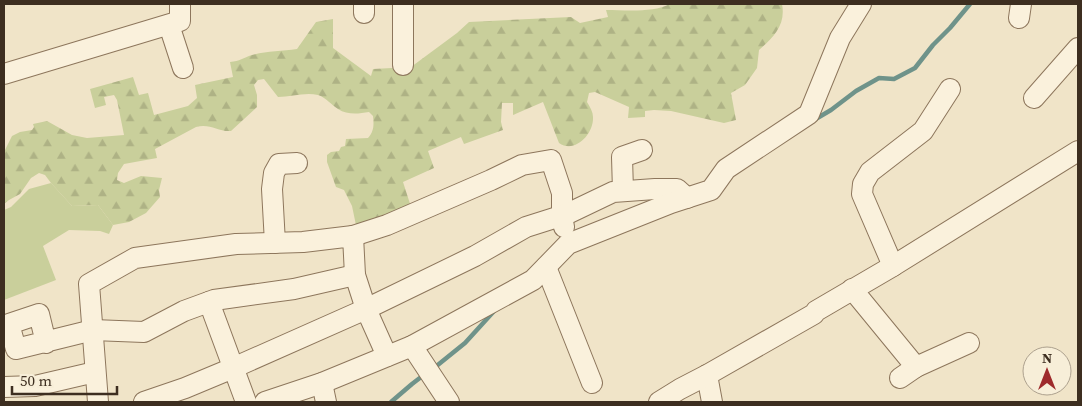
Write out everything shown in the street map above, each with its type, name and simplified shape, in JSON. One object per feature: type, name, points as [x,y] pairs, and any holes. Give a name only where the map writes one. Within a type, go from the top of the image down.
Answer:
[{"type":"street","points":[[4,74],[180,21],[180,4]]},
{"type":"street","points":[[403,4],[403,65]]},
{"type":"street","points":[[266,402],[322,383],[412,346],[533,280],[548,274],[568,244],[710,190],[726,169],[810,114],[840,38],[861,4]]},
{"type":"street","points":[[169,25],[183,68]]},
{"type":"street","points":[[1034,98],[1074,60]]},
{"type":"street","points":[[893,266],[862,194],[863,184],[870,172],[923,131],[950,89]]},
{"type":"street","points":[[623,191],[622,157],[642,150]]},
{"type":"street","points":[[659,402],[814,314],[816,311],[893,266],[1078,151]]},
{"type":"street","points":[[98,402],[90,284],[135,258],[236,244],[303,242],[353,236],[396,221],[522,165],[552,160],[562,193],[562,216],[568,244]]},
{"type":"street","points":[[275,243],[272,189],[274,172],[280,164],[297,163]]},
{"type":"street","points":[[144,402],[185,388],[233,368],[366,309],[475,256],[526,227],[562,216],[613,192],[677,189],[687,198]]},
{"type":"street","points":[[353,236],[355,275],[366,309],[387,356]]},
{"type":"street","points":[[548,274],[592,383]]},
{"type":"street","points":[[46,342],[39,314],[9,324],[10,350],[46,342],[93,330],[144,332],[184,311],[214,300],[294,289],[355,275]]},
{"type":"street","points":[[852,289],[908,372],[969,343]]},
{"type":"street","points":[[209,302],[246,402]]},
{"type":"street","points":[[412,346],[449,402]]},
{"type":"street","points":[[4,387],[35,386],[95,372]]},
{"type":"street","points":[[706,375],[712,402]]},
{"type":"street","points":[[322,383],[326,402]]},
{"type":"green space","points":[[670,4],[782,4],[782,18],[778,30],[759,50],[757,68],[745,85],[731,93],[736,120],[724,123],[671,111],[654,110],[645,111],[645,117],[628,118],[629,107],[595,92],[589,93],[587,102],[593,115],[587,136],[577,144],[565,146],[559,143],[543,102],[513,115],[513,103],[502,103],[501,122],[503,130],[464,144],[461,137],[428,151],[434,168],[403,182],[412,210],[357,230],[352,206],[344,190],[336,187],[327,162],[327,155],[331,152],[339,151],[341,147],[345,146],[346,139],[368,138],[373,128],[373,116],[369,112],[353,114],[341,111],[318,95],[278,97],[264,79],[258,80],[254,85],[257,95],[257,107],[231,131],[206,126],[196,127],[155,149],[157,158],[124,164],[118,173],[117,180],[124,183],[141,176],[162,178],[159,190],[160,197],[146,213],[129,222],[113,225],[98,205],[72,206],[45,175],[39,173],[31,178],[20,194],[4,204],[4,152],[12,136],[20,132],[32,130],[33,124],[47,121],[72,135],[87,138],[124,135],[117,100],[114,95],[104,97],[106,105],[95,108],[90,89],[133,77],[139,95],[148,93],[154,115],[188,106],[197,98],[195,85],[233,77],[230,62],[257,54],[297,49],[316,22],[333,19],[333,48],[371,76],[373,69],[411,67],[469,22],[571,17],[580,23],[608,17],[606,10],[647,10]]},
{"type":"green space","points":[[51,183],[72,206],[98,205],[113,225],[109,234],[100,231],[69,230],[43,246],[56,280],[4,300],[4,210],[11,207],[29,189]]},
{"type":"waterway","points":[[814,120],[856,91],[879,78],[894,79],[915,68],[970,4]]},
{"type":"waterway","points":[[434,368],[465,343],[495,310]]},
{"type":"waterway","points":[[391,402],[425,374]]}]
